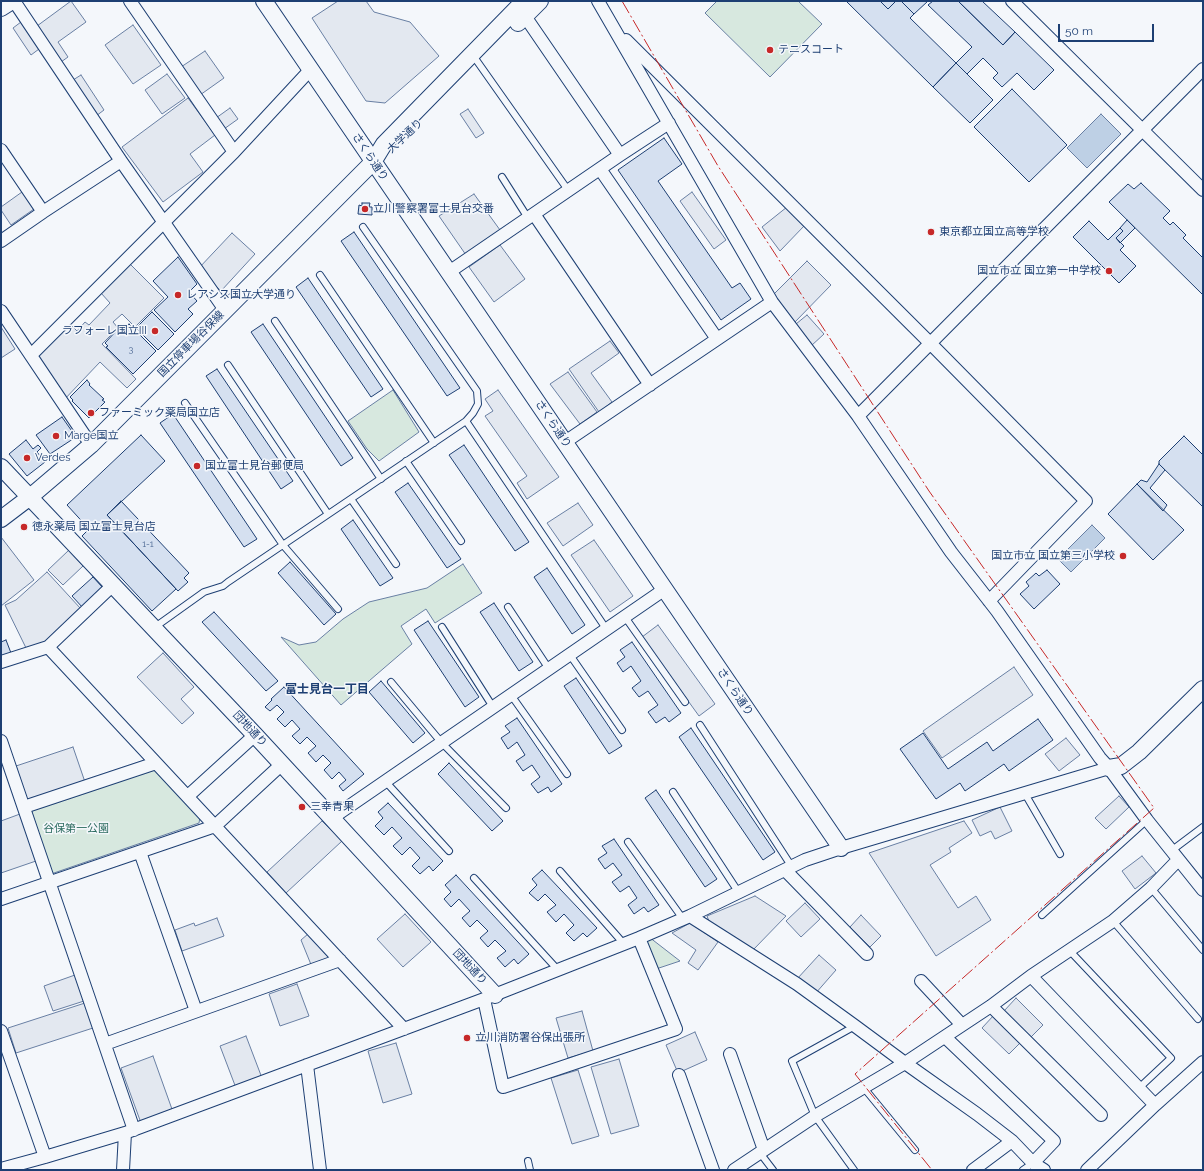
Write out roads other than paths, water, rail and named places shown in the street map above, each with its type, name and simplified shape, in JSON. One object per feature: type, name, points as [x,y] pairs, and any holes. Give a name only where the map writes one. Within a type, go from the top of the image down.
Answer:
[{"type":"street","points":[[1,8],[13,1],[121,161],[225,310]]},
{"type":"street","points":[[130,1],[234,152]]},
{"type":"street","name":"さくら通り","points":[[264,1],[841,848]]},
{"type":"street","name":"大学通り","points":[[373,162],[384,144],[475,58],[522,8],[540,1]]},
{"type":"street","points":[[598,1],[772,302],[858,416],[951,552],[989,601],[1100,758],[1109,768],[1146,820],[1203,890]]},
{"type":"street","points":[[1012,1],[1203,190]]},
{"type":"street","points":[[522,8],[620,155]]},
{"type":"street","points":[[615,30],[930,343],[1086,501],[989,601]]},
{"type":"street","points":[[31,355],[234,152],[310,69]]},
{"type":"street","points":[[858,416],[1203,69]]},
{"type":"street","points":[[449,272],[669,123]]},
{"type":"street","points":[[1,150],[43,212]]},
{"type":"street","points":[[1,241],[121,161]]},
{"type":"street","name":"国立停車場谷保線","points":[[1,519],[30,497],[91,445],[373,162]]},
{"type":"street","points":[[600,169],[717,339]]},
{"type":"street","points":[[531,216],[650,384]]},
{"type":"street","points":[[565,442],[772,302]]},
{"type":"street","points":[[1,311],[91,445]]},
{"type":"street","name":"団地通り","points":[[1,467],[332,818],[490,997]]},
{"type":"street","points":[[1,662],[48,647],[113,585]]},
{"type":"street","points":[[332,818],[665,589]]},
{"type":"street","points":[[48,647],[404,1028]]},
{"type":"street","points":[[1,1169],[130,1132],[490,997],[686,918],[805,860],[1024,792],[1121,766],[1139,752],[1203,688]]},
{"type":"street","points":[[188,796],[255,735]]},
{"type":"street","points":[[1,741],[105,1044],[130,1132],[124,1170]]},
{"type":"street","points":[[24,808],[156,763]]},
{"type":"street","points":[[1,899],[215,826],[282,764]]},
{"type":"street","points":[[140,852],[196,1011]]},
{"type":"street","points":[[734,1170],[815,1116],[864,1088],[945,1037],[991,1006],[1031,976],[1113,921],[1151,888],[1175,856]]},
{"type":"street","points":[[789,869],[867,954]]},
{"type":"street","points":[[686,918],[797,984],[976,1114],[1012,1142],[1033,1162],[1044,1170]]},
{"type":"street","points":[[490,997],[503,1087],[676,1029],[639,938]]},
{"type":"street","points":[[105,1044],[340,960]]},
{"type":"street","points":[[1031,976],[1155,1105]]},
{"type":"street","points":[[921,981],[962,1025]]},
{"type":"street","points":[[991,1006],[1101,1115]]},
{"type":"street","points":[[1,1031],[45,1157]]},
{"type":"street","points":[[945,1037],[1054,1141],[1033,1162]]},
{"type":"street","points":[[730,1054],[762,1152]]},
{"type":"street","points":[[1087,1170],[1155,1105],[1203,1062]]},
{"type":"street","points":[[307,1065],[320,1170]]},
{"type":"street","points":[[679,1075],[713,1170]]},
{"type":"street","points":[[973,1170],[1012,1142]]},
{"type":"lane","points":[[475,58],[568,190]]},
{"type":"lane","points":[[502,177],[531,216]]},
{"type":"lane","points":[[154,628],[204,592],[223,586],[466,421],[478,404],[477,391],[363,227]]},
{"type":"lane","points":[[320,275],[434,443]]},
{"type":"lane","points":[[275,320],[381,479]]},
{"type":"lane","points":[[228,365],[328,514]]},
{"type":"lane","points":[[185,403],[283,545],[338,609]]},
{"type":"lane","points":[[466,421],[607,630]]},
{"type":"lane","points":[[406,462],[462,541]]},
{"type":"lane","points":[[351,499],[396,564]]},
{"type":"lane","points":[[508,607],[549,669]]},
{"type":"lane","points":[[625,617],[684,702]]},
{"type":"lane","points":[[442,627],[493,707]]},
{"type":"lane","points":[[570,655],[622,730]]},
{"type":"lane","points":[[392,682],[441,742],[506,808]]},
{"type":"lane","points":[[511,695],[567,774]]},
{"type":"lane","points":[[700,725],[789,869]]},
{"type":"lane","points":[[385,781],[449,851]]},
{"type":"lane","points":[[673,792],[739,893]]},
{"type":"lane","points":[[1024,792],[1060,854]]},
{"type":"lane","points":[[1042,915],[1146,820]]},
{"type":"lane","points":[[1175,856],[1203,827]]},
{"type":"lane","points":[[628,842],[686,918]]},
{"type":"lane","points":[[560,871],[624,944]]},
{"type":"lane","points":[[474,878],[558,970]]},
{"type":"lane","points":[[1151,888],[1203,950]]},
{"type":"lane","points":[[1113,921],[1198,1019]]},
{"type":"lane","points":[[1069,950],[1172,1058],[1139,1088]]},
{"type":"lane","points":[[854,1170],[815,1116],[792,1061],[855,1026]]},
{"type":"lane","points":[[864,1088],[915,1150]]},
{"type":"lane","points":[[762,1152],[773,1170]]},
{"type":"lane","points":[[528,1161],[530,1170]]},
{"type":"lane","points":[[1023,1170],[1033,1162]]},
{"type":"water","points":[[1101,114],[1121,134],[1087,168],[1067,148]]},
{"type":"water","points":[[1092,525],[1105,538],[1071,572],[1058,559]]},
{"type":"place","name":"テニスコート","points":[[770,50]]},
{"type":"place","name":"立川警察署富士見台交番","points":[[365,209]]},
{"type":"place","name":"東京都立国立高等学校","points":[[931,232]]},
{"type":"place","name":"国立市立 国立第一中学校","points":[[1109,271]]},
{"type":"place","name":"レアシス国立大学通り","points":[[178,295]]},
{"type":"place","name":"ラフォーレ国立III","points":[[155,331]]},
{"type":"place","name":"ファーミック薬局国立店","points":[[91,413]]},
{"type":"place","name":"Marge国立","points":[[56,436]]},
{"type":"place","name":"Verdes","points":[[27,458]]},
{"type":"place","name":"国立富士見台郵便局","points":[[197,466]]},
{"type":"place","name":"徳永薬局 国立富士見台店","points":[[24,527]]},
{"type":"place","name":"国立市立 国立第三小学校","points":[[1123,556]]},
{"type":"place","name":"三幸青果","points":[[302,807]]},
{"type":"place","name":"立川消防署谷保出張所","points":[[467,1038]]},
{"type":"district","name":"富士見台一丁目","points":[[327,689]]},
{"type":"park label","name":"谷保第一公園","points":[[76,829]]}]
